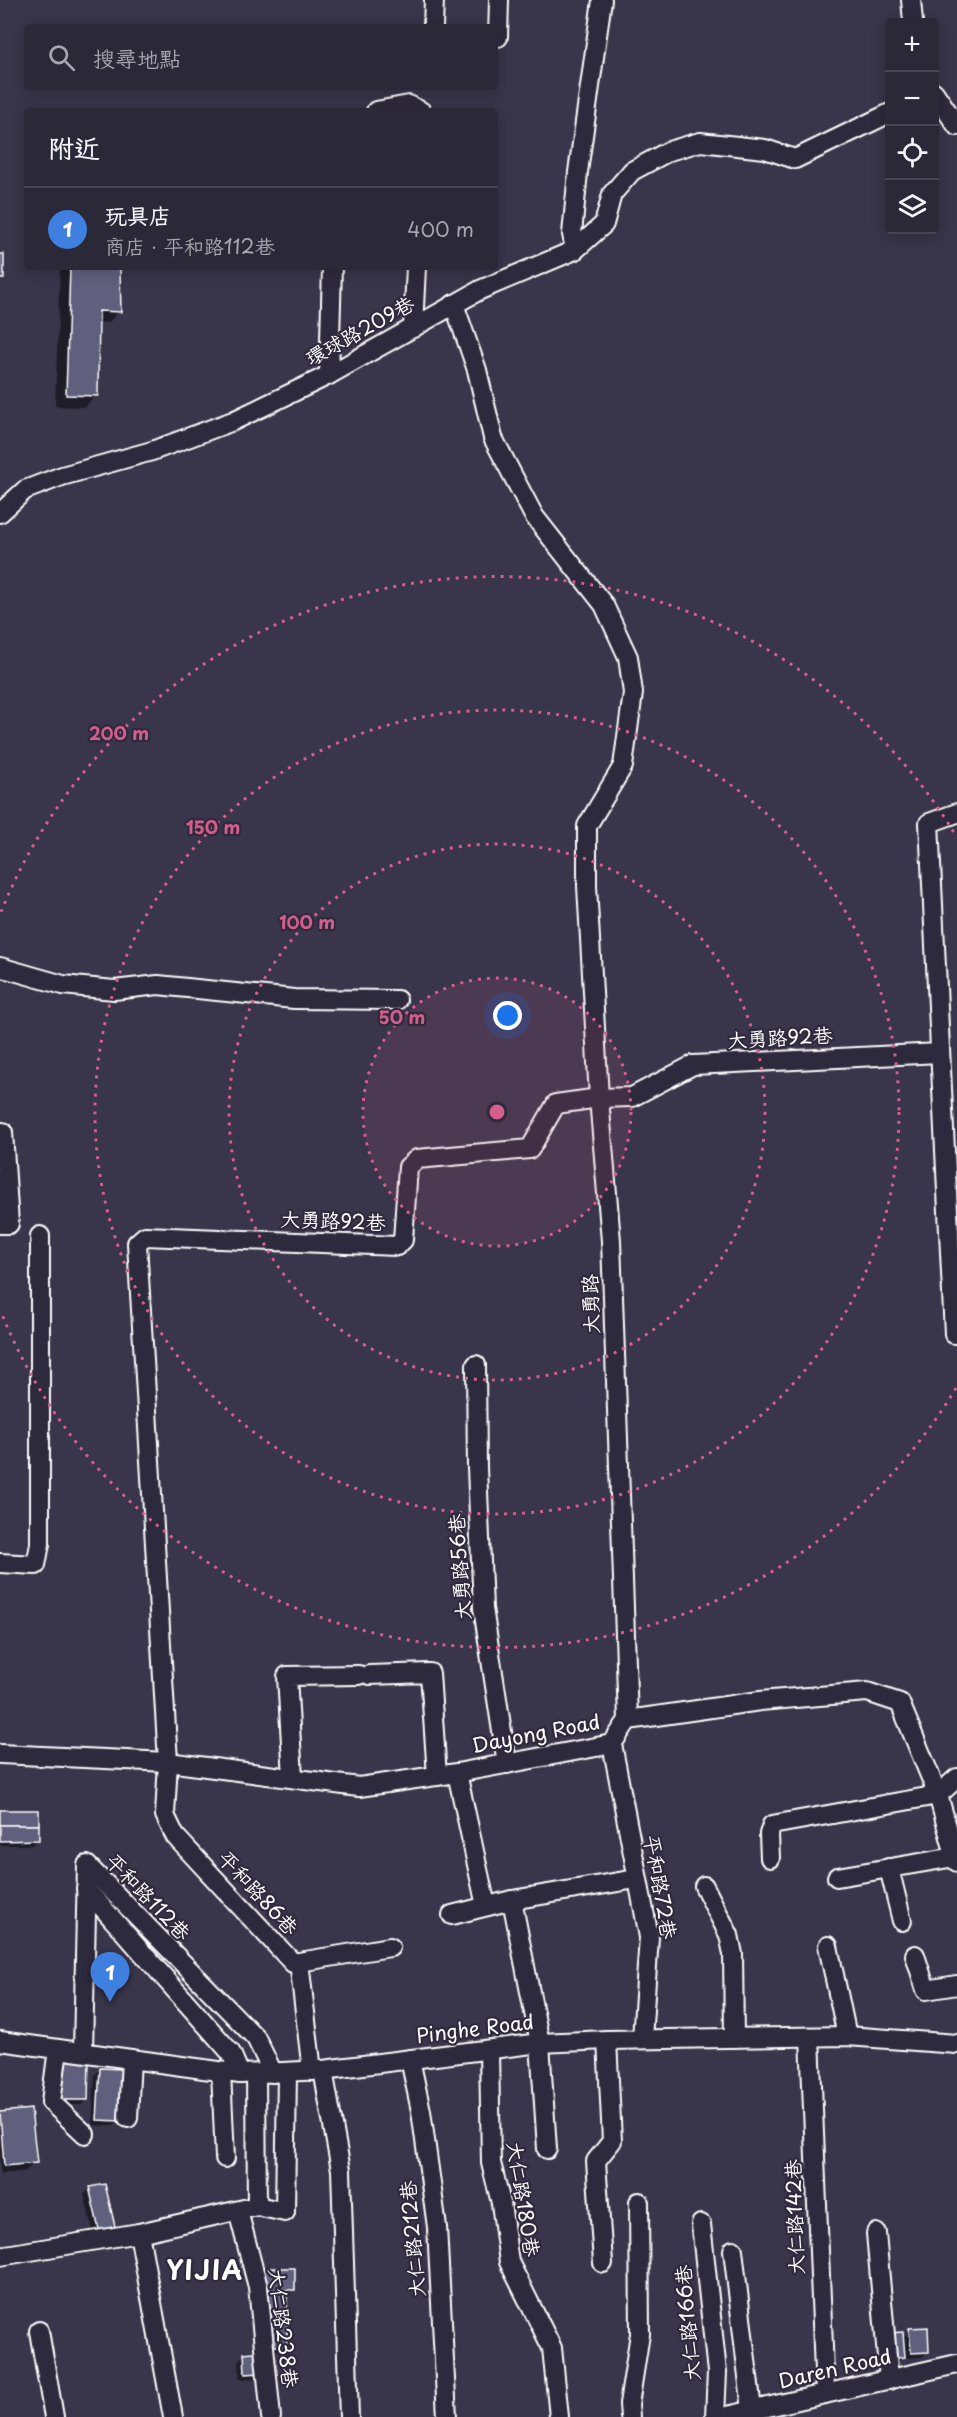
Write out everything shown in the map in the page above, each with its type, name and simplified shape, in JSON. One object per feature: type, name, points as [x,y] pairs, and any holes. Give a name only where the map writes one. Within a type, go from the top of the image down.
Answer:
[{"type":"street","points":[[433,24],[434,0]]},
{"type":"street","points":[[498,37],[499,0]]},
{"type":"street","points":[[575,250],[572,234],[578,172],[602,0]]},
{"type":"street","points":[[911,0],[913,18]]},
{"type":"street","points":[[939,99],[957,126]]},
{"type":"street","name":"環球路209巷","points":[[0,513],[25,490],[62,476],[152,451],[232,421],[329,375],[480,290],[575,250],[604,224],[612,194],[632,171],[669,151],[700,142],[765,149],[795,159],[885,115]]},
{"type":"street","points":[[329,375],[332,270]]},
{"type":"street","points":[[413,328],[416,270]]},
{"type":"street","name":"大勇路","points":[[454,304],[477,370],[493,438],[534,516],[604,605],[628,657],[633,693],[623,766],[587,826],[587,886],[599,1098],[611,1241],[628,1720]]},
{"type":"street","points":[[954,1334],[929,823],[957,813]]},
{"type":"street","points":[[0,967],[63,985],[114,990],[158,985],[294,999],[396,1000]]},
{"type":"street","name":"大勇路92巷","points":[[168,1762],[137,1243],[145,1236],[397,1246],[403,1240],[408,1167],[417,1159],[530,1149],[556,1104],[599,1098],[632,1097],[693,1065],[940,1053]]},
{"type":"street","points":[[0,1224],[9,1224],[3,1132]]},
{"type":"street","points":[[0,1563],[36,1564],[40,1544],[40,1236]]},
{"type":"street","name":"大勇路56巷","points":[[476,1365],[477,1468],[483,1608],[507,1764]]},
{"type":"street","points":[[294,1776],[287,1676],[430,1673],[437,1776]]},
{"type":"street","name":"Dayong Road","points":[[0,1754],[168,1762],[294,1776],[340,1786],[359,1787],[457,1773],[612,1744],[628,1720],[760,1701],[867,1692],[900,1703],[938,1795],[956,1859]]},
{"type":"street","name":"平和路72巷","points":[[612,1744],[636,1879],[649,1937],[642,2039]]},
{"type":"street","name":"平和路86巷","points":[[168,1762],[165,1815],[175,1836],[293,1963],[390,1947]]},
{"type":"street","points":[[457,1773],[486,1906]]},
{"type":"street","points":[[770,1858],[768,1834],[772,1825],[938,1795],[957,1778]]},
{"type":"street","points":[[837,1877],[956,1859]]},
{"type":"street","name":"平和路112巷","points":[[83,2052],[87,1865],[256,2038],[264,2074]]},
{"type":"street","points":[[889,1868],[902,1921]]},
{"type":"street","points":[[452,1915],[512,1900],[636,1879]]},
{"type":"street","points":[[704,1886],[729,1935],[733,1954],[734,2038]]},
{"type":"street","points":[[0,2256],[139,2233],[257,2206],[285,2212],[264,2074],[231,2053],[86,1889]]},
{"type":"street","points":[[512,1900],[540,2043],[547,2149]]},
{"type":"street","points":[[828,1946],[847,2036]]},
{"type":"street","points":[[915,1955],[927,1990],[957,1985]]},
{"type":"street","points":[[299,1962],[318,2070],[341,2170],[349,2417]]},
{"type":"street","name":"Pinghe Road","points":[[0,2041],[221,2072],[264,2074],[318,2070],[540,2043],[607,2040],[847,2036],[957,2044]]},
{"type":"street","name":"大仁路142巷","points":[[810,2038],[825,2394]]},
{"type":"street","points":[[603,2263],[596,2161],[612,2142],[607,2040]]},
{"type":"street","points":[[58,2049],[51,2102],[85,2134]]},
{"type":"street","name":"大仁路180巷","points":[[489,2050],[491,2163],[501,2203],[509,2262],[552,2348],[559,2417]]},
{"type":"street","points":[[128,2118],[131,2059]]},
{"type":"street","name":"大仁路212巷","points":[[410,2059],[421,2111],[437,2227],[447,2417]]},
{"type":"street","points":[[221,2072],[225,2158]]},
{"type":"street","points":[[257,2206],[264,2074]]},
{"type":"street","points":[[630,2417],[629,2404],[640,2334],[639,2202]]},
{"type":"street","name":"大仁路238巷","points":[[238,2211],[258,2287],[271,2417]]},
{"type":"street","name":"大仁路166巷","points":[[701,2224],[717,2372],[715,2417]]},
{"type":"street","points":[[139,2233],[173,2417]]},
{"type":"street","points":[[876,2233],[889,2380]]},
{"type":"street","points":[[733,2250],[752,2410]]},
{"type":"street","points":[[39,2331],[54,2417]]},
{"type":"street","name":"Daren Road","points":[[723,2417],[752,2410],[800,2408],[825,2394],[957,2364]]},
{"type":"building","points":[[0,254],[4,254],[4,279],[0,279]]},
{"type":"building","points":[[70,270],[120,270],[121,312],[99,311],[98,396],[66,395]]},
{"type":"building","points":[[0,1810],[39,1810],[39,1825],[0,1825]]},
{"type":"building","points":[[0,1825],[39,1825],[39,1840],[0,1841]]},
{"type":"building","points":[[61,2060],[89,2061],[88,2100],[60,2100]]},
{"type":"building","points":[[100,2068],[122,2069],[120,2121],[97,2120]]},
{"type":"building","points":[[31,2109],[37,2163],[4,2166],[0,2112]]},
{"type":"building","points":[[105,2184],[117,2235],[101,2238],[89,2187]]},
{"type":"building","points":[[259,2268],[295,2268],[295,2290],[259,2290]]},
{"type":"building","points":[[266,2290],[287,2290],[287,2346],[265,2346]]},
{"type":"building","points":[[928,2327],[929,2352],[911,2353],[909,2328]]},
{"type":"building","points":[[903,2332],[905,2357],[890,2359],[888,2333]]},
{"type":"building","points":[[262,2351],[263,2373],[245,2374],[244,2353]]},
{"type":"place","name":"玩具店","points":[[110,2002]]},
{"type":"district","name":"YIJIA","points":[[205,2271]]}]
